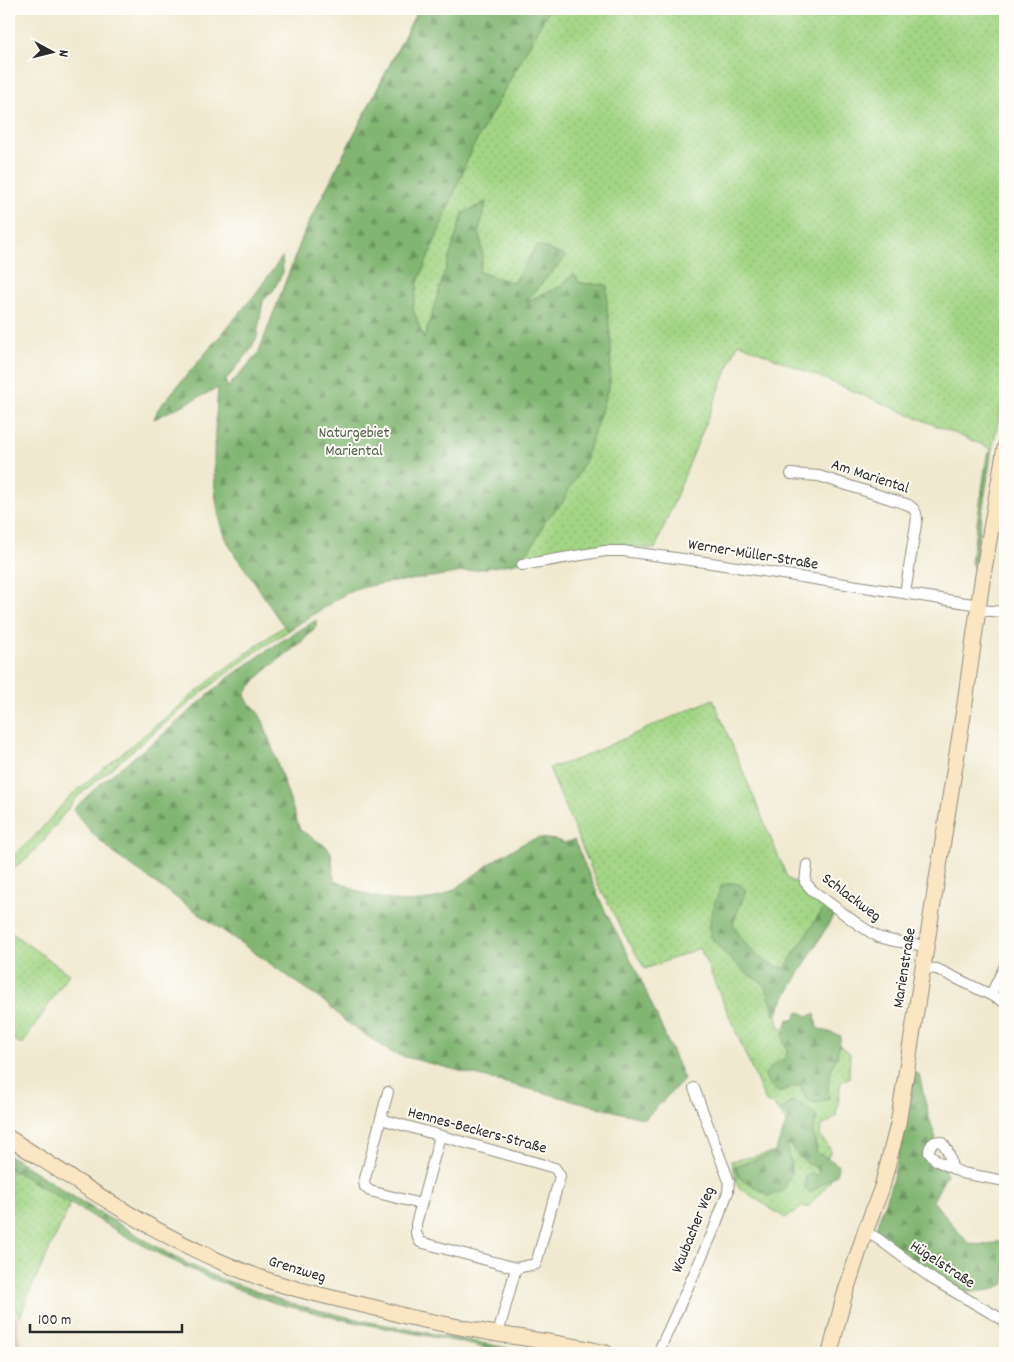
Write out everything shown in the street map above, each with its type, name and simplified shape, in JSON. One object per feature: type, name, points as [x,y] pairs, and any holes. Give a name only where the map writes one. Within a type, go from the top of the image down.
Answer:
[{"type":"main road","name":"Marienstraße","points":[[830,1353],[842,1302],[882,1187],[898,1124],[974,646],[982,581],[1005,447]]},
{"type":"main road","name":"Grenzweg","points":[[9,1138],[126,1213],[188,1247],[237,1269],[270,1281],[407,1316],[606,1353]]},
{"type":"street","name":"Am Mariental","points":[[791,474],[818,476],[914,508],[916,518],[905,593]]},
{"type":"street","name":"Werner-Müller-Straße","points":[[522,565],[605,551],[623,551],[905,593],[1005,612]]},
{"type":"street","name":"Schlackweg","points":[[807,865],[806,882],[812,890],[859,925],[878,937],[926,946]]},
{"type":"street","points":[[990,994],[1005,966]]},
{"type":"street","points":[[923,968],[937,969],[1005,1002]]},
{"type":"street","name":"Waubacher Weg","points":[[658,1353],[712,1234],[728,1192],[729,1181],[694,1088]]},
{"type":"street","points":[[388,1092],[364,1182],[365,1187],[370,1191],[421,1204]]},
{"type":"street","name":"Hennes-Beckers-Straße","points":[[381,1120],[555,1168],[560,1176],[536,1264],[516,1268]]},
{"type":"street","points":[[440,1136],[416,1224],[416,1233],[420,1242],[516,1268],[498,1334]]},
{"type":"street","points":[[952,1168],[962,1173],[1005,1181]]},
{"type":"street","name":"Hügelstraße","points":[[865,1232],[877,1238],[934,1280],[1005,1321]]},
{"type":"shaded area","points":[[9,1303],[17,1316],[19,1339],[27,1353],[9,1353]]},
{"type":"green space","name":"Naturgebiet Mariental","points":[[418,9],[1005,9],[1005,390],[992,449],[738,343],[655,549],[621,546],[521,562],[227,388],[258,354],[306,228]]},
{"type":"green space","name":"Naturgebiet Mariental","points":[[419,9],[549,9],[472,149],[417,285],[413,309],[424,339],[463,213],[486,202],[479,231],[483,255],[479,272],[514,283],[537,245],[566,256],[525,302],[561,286],[574,274],[580,283],[607,285],[607,307],[611,343],[610,382],[584,463],[562,503],[546,520],[521,562],[364,587],[345,594],[288,631],[231,549],[220,519],[216,501],[214,463],[218,388],[154,419],[158,409],[253,297],[282,257],[283,272],[273,291],[263,301],[257,337],[249,352],[226,380],[227,388],[258,354],[306,228]]},
{"type":"green space","points":[[992,449],[974,565],[975,569],[971,563],[987,456]]},
{"type":"green space","points":[[316,620],[316,627],[299,644],[262,673],[245,695],[248,702],[256,709],[263,721],[300,830],[327,847],[331,852],[334,879],[360,892],[402,902],[422,901],[442,896],[458,887],[499,857],[528,841],[539,838],[564,843],[574,840],[604,909],[637,971],[684,1079],[645,1119],[394,1054],[346,1022],[326,1003],[117,856],[92,833],[73,810],[102,782],[161,736],[228,678],[272,647]]},
{"type":"green space","points":[[284,626],[288,631],[254,653],[205,690],[77,797],[41,844],[9,872],[9,860],[33,838],[70,796],[223,670]]},
{"type":"green space","points":[[713,699],[787,877],[791,881],[797,882],[835,913],[787,992],[777,1014],[779,1026],[799,1039],[835,1042],[850,1053],[849,1078],[841,1082],[836,1117],[821,1127],[820,1136],[829,1147],[830,1153],[824,1162],[828,1169],[830,1182],[807,1208],[804,1206],[785,1218],[738,1187],[731,1161],[781,1151],[789,1127],[773,1104],[766,1102],[700,948],[645,969],[597,883],[549,768],[578,759]]},
{"type":"green space","points":[[729,883],[739,884],[746,890],[733,924],[736,930],[755,953],[776,966],[785,968],[824,907],[835,913],[774,1016],[769,994],[762,983],[734,962],[711,936],[711,918],[717,897],[721,886]]},
{"type":"green space","points":[[9,931],[69,974],[22,1045],[9,1037]]},
{"type":"green space","points":[[798,1012],[808,1016],[815,1014],[817,1028],[841,1036],[837,1056],[831,1069],[828,1087],[829,1099],[817,1103],[807,1100],[802,1091],[801,1084],[778,1092],[768,1083],[765,1074],[772,1066],[785,1058],[787,1052],[783,1036],[788,1019],[794,1020]]},
{"type":"green space","points":[[914,1073],[919,1074],[929,1118],[936,1138],[928,1160],[943,1166],[947,1174],[933,1201],[969,1244],[989,1245],[1005,1239],[1005,1284],[991,1290],[965,1293],[915,1260],[878,1232],[876,1228],[892,1182],[910,1103]]},
{"type":"green space","points":[[792,1101],[806,1107],[817,1118],[813,1130],[817,1153],[838,1165],[837,1174],[810,1193],[805,1189],[805,1177],[811,1174],[818,1176],[818,1169],[802,1159],[791,1145],[787,1145],[791,1174],[783,1191],[769,1196],[739,1177],[734,1166],[774,1154],[788,1119],[780,1111]]},
{"type":"green space","points":[[9,1155],[74,1197],[30,1291],[20,1317],[9,1300]]},
{"type":"green space","points":[[9,1155],[172,1256],[214,1276],[292,1304],[365,1321],[534,1353],[507,1353],[348,1321],[275,1303],[209,1278],[122,1234],[9,1168]]}]
